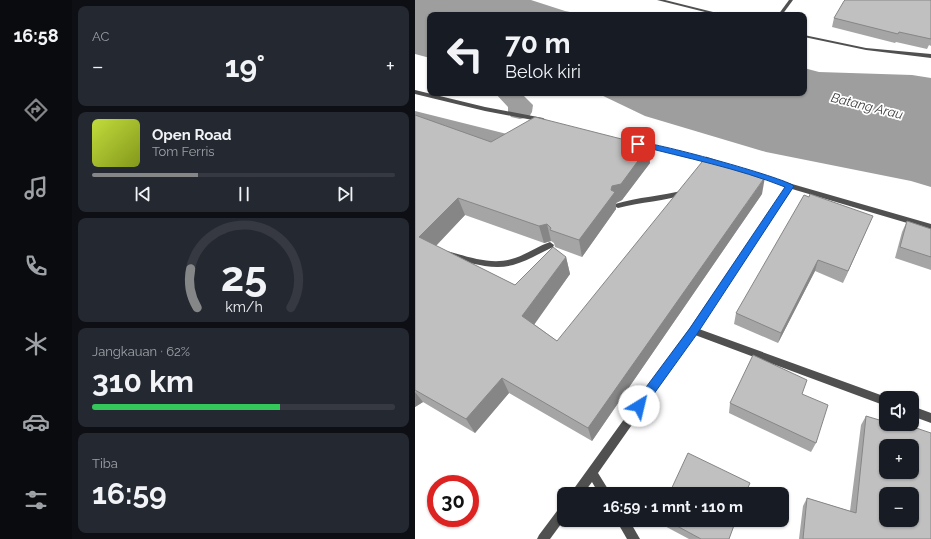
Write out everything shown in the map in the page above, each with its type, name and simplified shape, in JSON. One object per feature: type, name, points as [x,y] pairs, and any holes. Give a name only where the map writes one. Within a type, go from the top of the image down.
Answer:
[{"type":"street","points":[[659,0],[711,12]]},
{"type":"street","points":[[682,5],[687,0]]},
{"type":"street","points":[[782,12],[791,0]]},
{"type":"street","points":[[807,37],[866,48],[931,56]]},
{"type":"street","points":[[415,92],[427,95]]},
{"type":"street","points":[[432,96],[551,121]]},
{"type":"street","points":[[631,142],[705,163],[721,164]]},
{"type":"street","points":[[751,173],[790,186],[931,227]]},
{"type":"street","points":[[581,487],[693,331],[790,186]]},
{"type":"street","points":[[618,206],[631,201],[674,195],[689,189]]},
{"type":"street","points":[[440,252],[477,262],[500,264],[519,260],[550,245]]},
{"type":"street","points":[[693,331],[879,398]]},
{"type":"street","points":[[919,414],[931,418]]},
{"type":"street","points":[[592,473],[601,487]]},
{"type":"street","points":[[543,539],[557,520]]},
{"type":"street","points":[[627,527],[635,539]]},
{"type":"water","points":[[415,0],[531,0],[570,12],[427,12],[427,57],[415,54]]},
{"type":"water","name":"Batang Arau","points":[[807,69],[819,72],[912,75],[931,78],[931,187],[911,181],[766,152],[645,116],[603,96],[807,96]]},
{"type":"water","points":[[415,111],[507,134],[487,153],[415,126]]},
{"type":"building","points":[[845,0],[931,0],[931,39],[899,32],[898,34],[834,18]]},
{"type":"building","points":[[415,115],[491,142],[535,117],[649,146],[621,184],[612,186],[611,190],[615,192],[579,240],[550,230],[551,228],[547,224],[539,226],[458,198],[419,237],[515,285],[553,247],[566,257],[522,316],[557,341],[706,157],[765,177],[588,428],[502,378],[466,419],[415,390]]},
{"type":"building","points":[[810,194],[873,216],[848,271],[818,260],[781,333],[736,313],[804,195],[809,197]]},
{"type":"building","points":[[907,221],[931,229],[931,257],[900,247]]},
{"type":"building","points":[[753,355],[807,380],[802,394],[828,405],[816,443],[730,403]]},
{"type":"building","points":[[866,416],[879,420],[879,431],[919,431],[919,429],[931,433],[931,539],[803,539],[807,498],[856,513]]},
{"type":"building","points":[[688,453],[750,483],[748,487],[672,487]]},
{"type":"building","points":[[679,527],[733,527],[729,539],[701,539]]},
{"type":"waterway","points":[[510,96],[521,105],[520,112]]},
{"type":"route","points":[[638,144],[707,160],[773,179],[790,186],[693,331],[639,406]]}]
